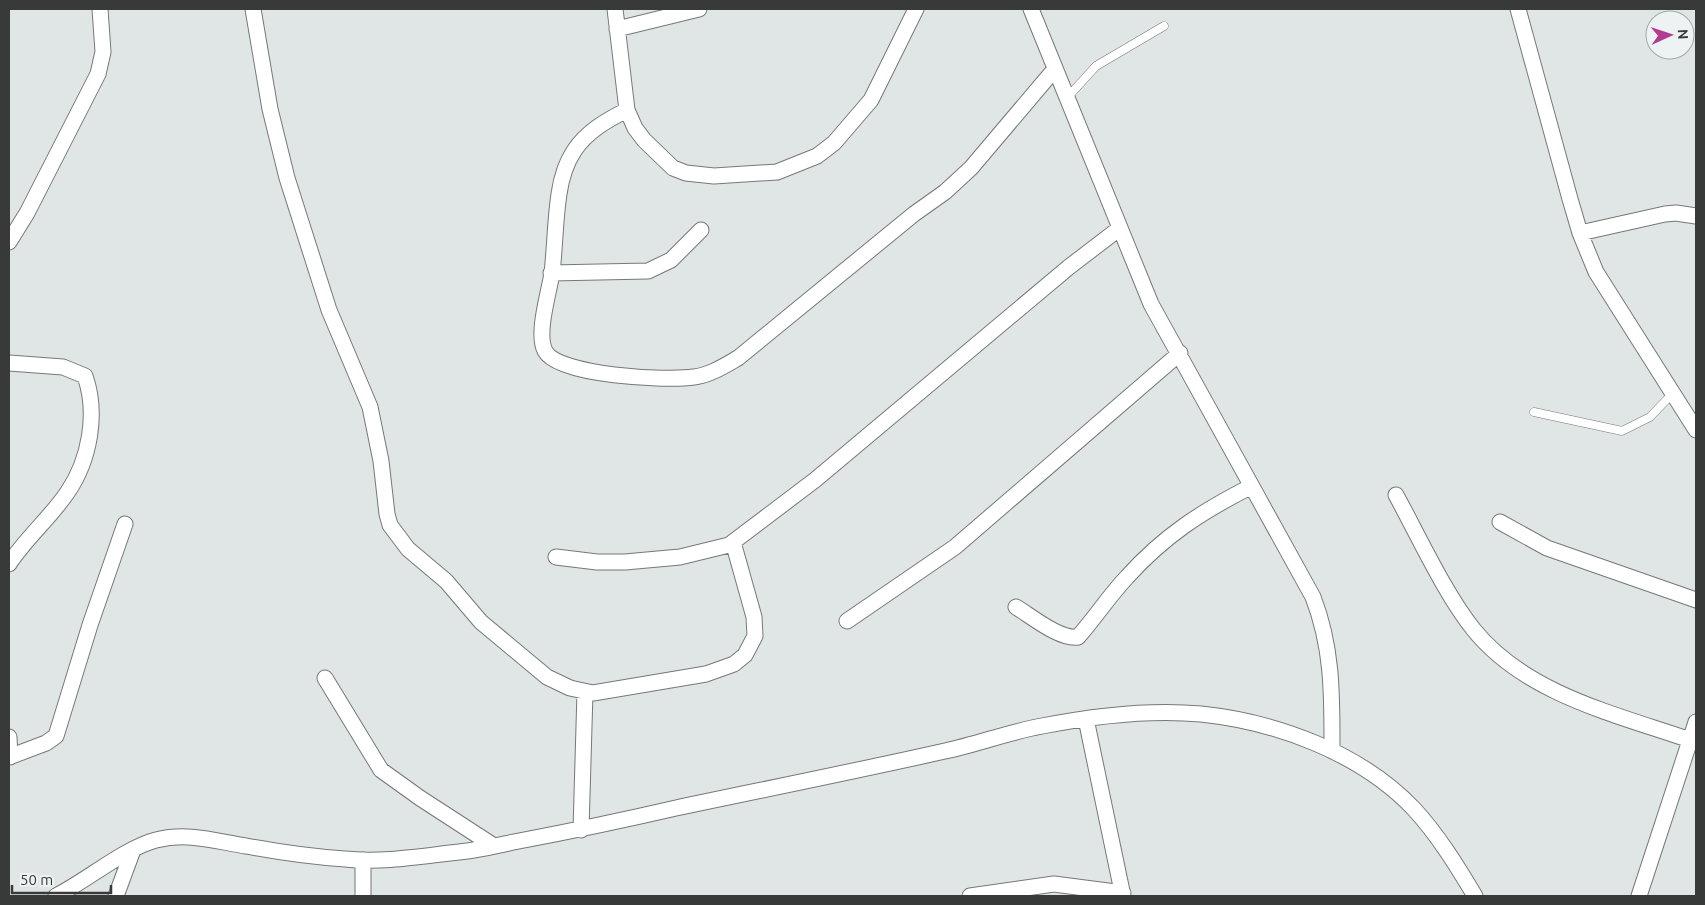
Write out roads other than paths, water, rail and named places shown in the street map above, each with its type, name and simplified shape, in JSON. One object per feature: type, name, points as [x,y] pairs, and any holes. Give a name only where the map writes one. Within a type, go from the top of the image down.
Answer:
[{"type":"street","points":[[9,242],[27,213],[98,74],[103,52],[100,9]]},
{"type":"street","points":[[253,9],[270,109],[287,178],[329,310],[370,408],[381,461],[386,514],[390,525],[408,549],[438,573],[481,622],[552,680],[593,693],[640,687],[706,674],[734,664],[745,655],[755,636],[754,617],[733,542]]},
{"type":"street","points":[[615,9],[627,110],[644,140],[673,168],[686,173],[714,176],[777,172],[800,165],[817,156],[834,143],[871,100],[916,9]]},
{"type":"street","points":[[616,29],[699,9]]},
{"type":"street","points":[[1031,9],[1054,70],[1151,304],[1180,353],[1250,487],[1305,582],[1320,618],[1330,661],[1332,751]]},
{"type":"street","points":[[1518,9],[1580,233],[1596,272],[1674,392],[1696,430]]},
{"type":"street","points":[[627,110],[595,129],[573,152],[559,194],[552,273],[542,336],[546,353],[552,360],[572,367],[635,378],[672,380],[696,377],[718,370],[738,358],[914,214],[945,192],[971,168],[1054,70]]},
{"type":"street","points":[[1580,233],[1665,214],[1676,213],[1696,216]]},
{"type":"street","points":[[556,557],[597,562],[625,562],[702,553],[733,542],[776,512],[1069,267],[1120,228]]},
{"type":"street","points":[[552,273],[648,271],[672,260],[701,230]]},
{"type":"street","points":[[846,621],[898,588],[962,541],[1180,353]]},
{"type":"street","points":[[9,363],[63,367],[85,376],[89,391],[91,421],[88,445],[81,468],[68,492],[22,544],[9,564]]},
{"type":"street","points":[[1016,606],[1060,634],[1069,638],[1078,637],[1127,577],[1166,539],[1196,516],[1250,487]]},
{"type":"street","points":[[1396,495],[1462,614],[1491,649],[1509,664],[1537,682],[1563,694],[1690,740]]},
{"type":"street","points":[[1500,522],[1554,551],[1696,600]]},
{"type":"street","points":[[9,737],[10,757],[46,743],[56,736],[90,625],[125,524]]},
{"type":"street","points":[[325,678],[381,770],[407,790],[494,846]]},
{"type":"street","points":[[581,830],[585,692]]},
{"type":"street","points":[[56,896],[150,841],[190,835],[249,847],[362,860],[462,852],[581,830],[949,750],[1041,726],[1132,714],[1203,714],[1251,723],[1298,737],[1332,751],[1371,772],[1414,809],[1446,848],[1475,896]]},
{"type":"street","points":[[970,896],[1054,884],[1123,894],[1086,719]]},
{"type":"street","points":[[1639,896],[1690,760],[1690,740],[1696,722]]},
{"type":"street","points":[[116,896],[133,850]]},
{"type":"street","points":[[362,860],[363,896]]},
{"type":"lane","points":[[1066,99],[1096,66],[1164,26]]},
{"type":"lane","points":[[1534,412],[1622,431],[1650,417],[1674,392]]}]
